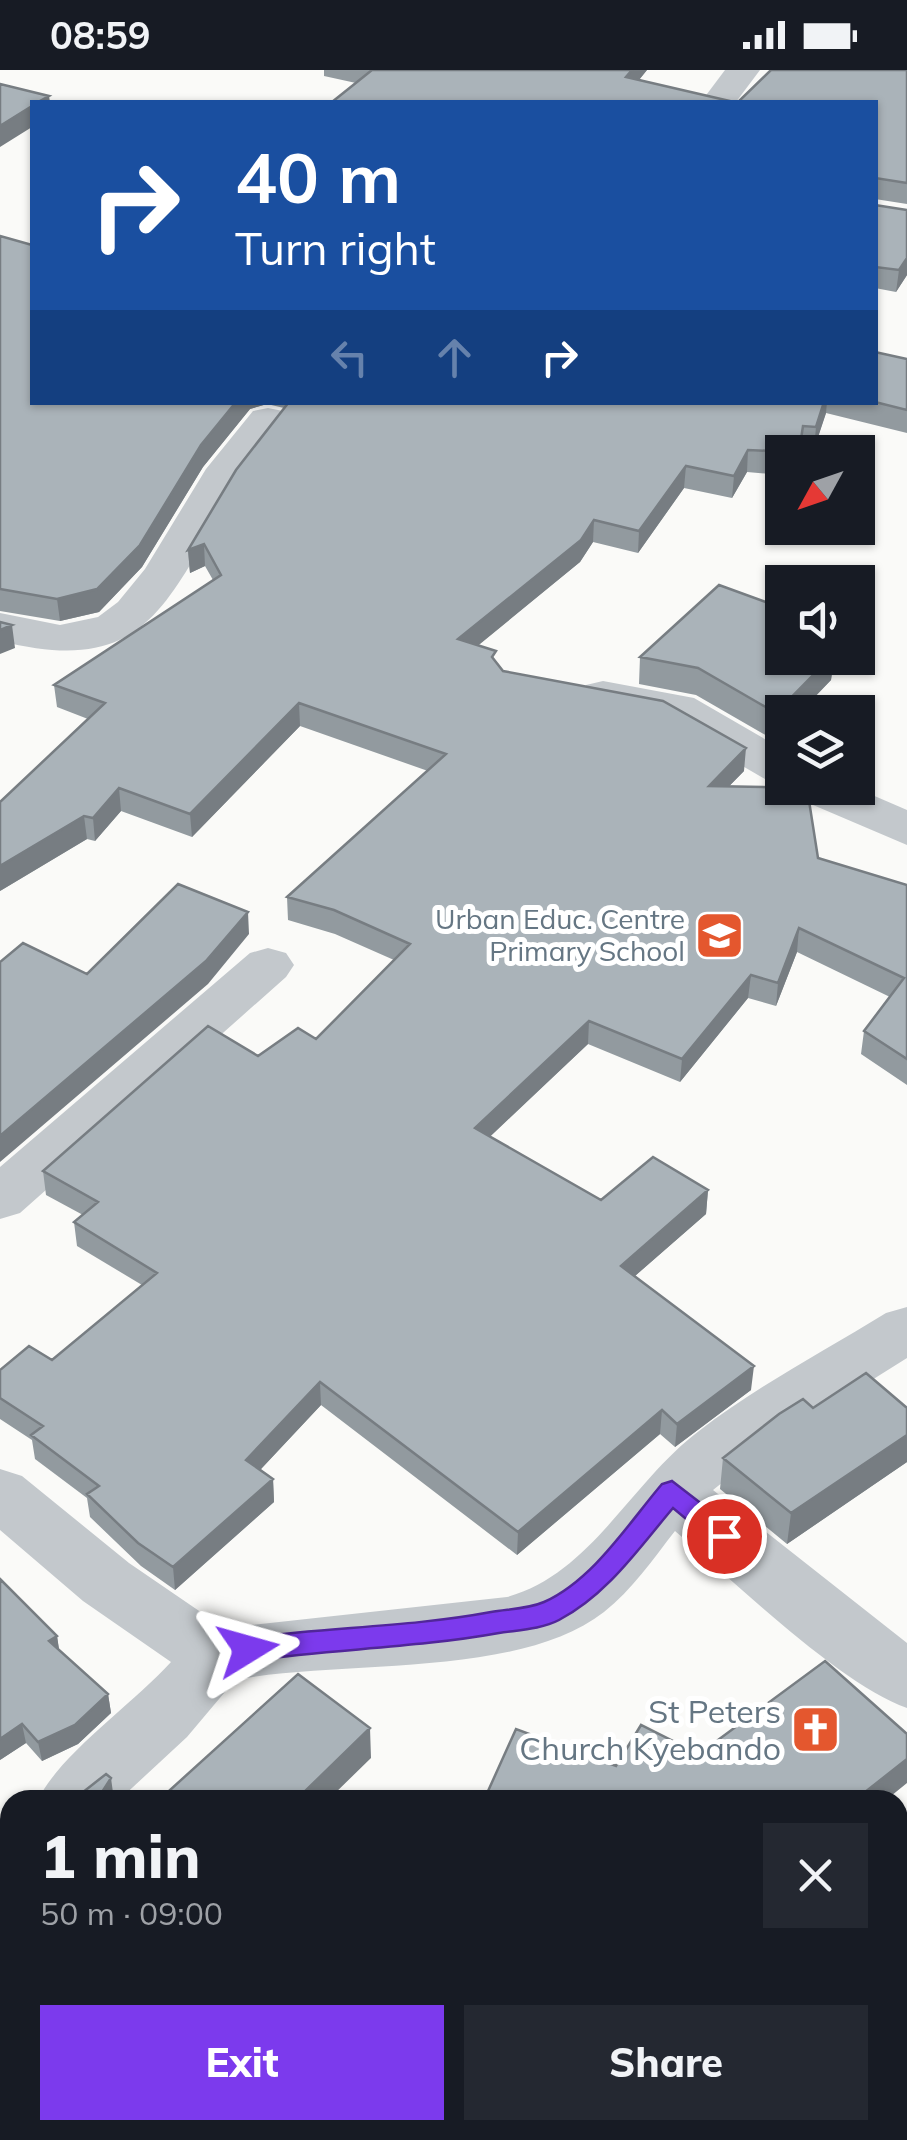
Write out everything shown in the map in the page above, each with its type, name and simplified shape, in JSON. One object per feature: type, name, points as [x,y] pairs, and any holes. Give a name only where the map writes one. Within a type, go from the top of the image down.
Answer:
[{"type":"street","points":[[720,100],[742,70]]},
{"type":"street","points":[[0,627],[72,638],[104,631],[132,615],[172,568],[228,468],[268,420]]},
{"type":"street","points":[[559,687],[676,708],[765,758]]},
{"type":"street","points":[[854,805],[907,829]]},
{"type":"street","points":[[0,1200],[268,966]]},
{"type":"street","points":[[83,1790],[163,1716],[215,1658],[330,1638],[443,1632],[548,1613],[579,1594],[672,1491],[732,1442],[907,1329]]},
{"type":"street","points":[[672,1491],[803,1602],[907,1680]]},
{"type":"street","points":[[0,1494],[106,1582],[215,1658]]},
{"type":"building","points":[[372,70],[632,70],[626,77],[725,100],[334,100]]},
{"type":"building","points":[[771,70],[907,70],[907,183],[878,178],[878,100],[740,100]]},
{"type":"building","points":[[0,84],[49,96],[30,100],[30,107],[0,126]]},
{"type":"building","points":[[878,205],[907,210],[907,258],[899,270],[878,267]]},
{"type":"building","points":[[0,236],[30,244],[30,405],[234,405],[201,445],[140,545],[97,589],[57,599],[0,589]]},
{"type":"building","points":[[878,353],[907,359],[907,410],[878,403]]},
{"type":"building","points":[[287,405],[823,405],[816,427],[803,426],[802,435],[765,435],[765,451],[748,450],[734,476],[686,466],[639,531],[594,520],[581,540],[458,639],[496,651],[492,657],[503,671],[663,701],[746,748],[709,786],[765,787],[765,805],[810,805],[818,858],[907,885],[907,1059],[864,1031],[904,978],[799,928],[778,983],[751,975],[682,1059],[589,1021],[475,1128],[601,1200],[653,1157],[708,1190],[621,1266],[754,1366],[677,1424],[662,1410],[518,1532],[320,1382],[246,1460],[273,1479],[173,1567],[138,1543],[87,1494],[99,1486],[31,1435],[43,1426],[0,1398],[0,1370],[29,1346],[52,1360],[157,1273],[74,1222],[98,1202],[43,1171],[208,1026],[258,1056],[298,1028],[316,1039],[410,944],[334,910],[287,897],[446,754],[299,703],[190,814],[119,788],[93,818],[84,816],[0,866],[0,802],[105,703],[54,685],[221,575],[204,544],[188,550],[236,470]]},
{"type":"building","points":[[719,585],[765,602],[765,675],[813,675],[794,695],[765,695],[765,707],[698,668],[640,657]]},
{"type":"building","points":[[178,884],[248,912],[206,961],[0,1136],[0,962],[23,943],[87,974]]},
{"type":"building","points":[[866,1373],[907,1408],[907,1435],[791,1513],[723,1458],[803,1399],[813,1408]]},
{"type":"building","points":[[0,1579],[57,1636],[49,1641],[108,1694],[75,1725],[38,1742],[22,1724],[0,1739]]},
{"type":"building","points":[[825,1661],[907,1734],[907,1759],[868,1790],[489,1790],[516,1729],[616,1766],[641,1725],[699,1754]]},
{"type":"building","points":[[298,1674],[370,1728],[306,1790],[170,1790]]},
{"type":"building","points":[[106,1774],[111,1778],[103,1790],[86,1790]]},
{"type":"place","name":"Urban Educ. Centre Primary School","points":[[720,935]]},
{"type":"place","name":"St Peters Church Kyebando","points":[[816,1730]]},
{"type":"route","points":[[248,1649],[330,1638],[443,1632],[548,1613],[579,1594],[608,1566],[672,1491],[724,1536]]}]
